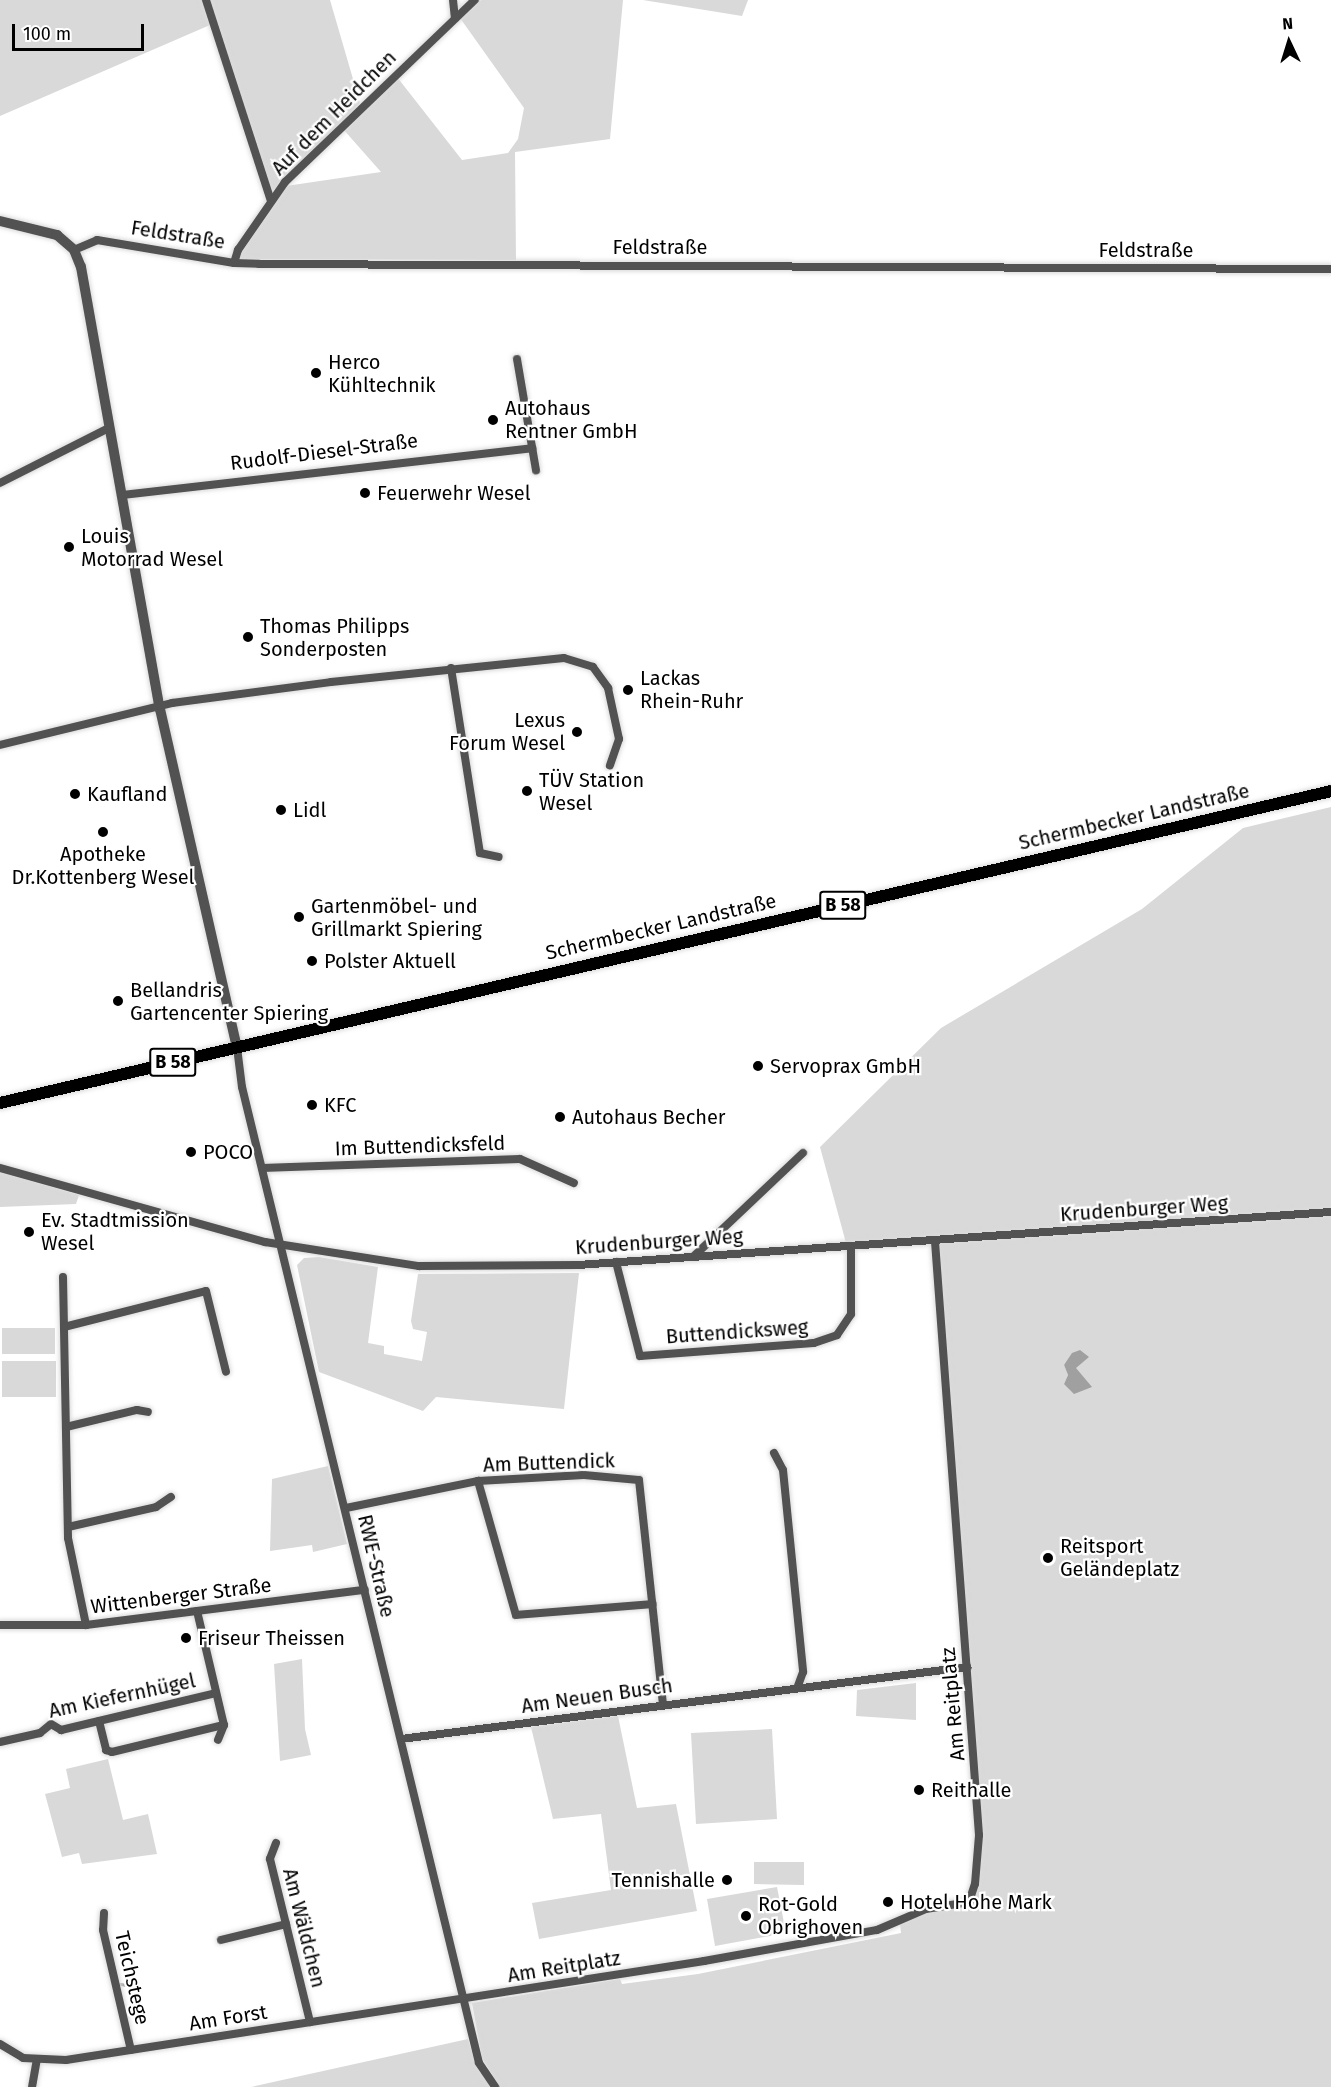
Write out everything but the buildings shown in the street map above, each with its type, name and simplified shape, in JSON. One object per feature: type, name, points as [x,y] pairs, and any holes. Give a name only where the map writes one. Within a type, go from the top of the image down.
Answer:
[{"type":"main road","name":"Schermbecker Landstraße","points":[[0,1103],[1331,791]]},
{"type":"street","points":[[206,0],[271,201]]},
{"type":"street","points":[[453,0],[455,18]]},
{"type":"street","name":"Auf dem Heidchen","points":[[234,263],[238,250],[285,182],[475,0]]},
{"type":"street","points":[[0,221],[45,230],[74,250],[81,267],[160,709],[237,1047]]},
{"type":"street","name":"Feldstraße","points":[[74,250],[97,240],[234,263],[1331,269]]},
{"type":"street","points":[[517,358],[536,470]]},
{"type":"street","points":[[0,483],[110,428]]},
{"type":"street","name":"Rudolf-Diesel-Straße","points":[[122,495],[532,448]]},
{"type":"street","points":[[0,745],[160,709],[172,703],[524,660],[564,658],[586,663],[600,673],[608,688],[619,739],[610,765]]},
{"type":"street","points":[[450,669],[480,853],[499,857]]},
{"type":"street","name":"RWE-Straße","points":[[237,1047],[242,1087],[479,2063],[495,2087]]},
{"type":"street","points":[[694,1257],[803,1153]]},
{"type":"street","name":"Im Buttendicksfeld","points":[[262,1168],[520,1159],[574,1183]]},
{"type":"street","name":"Krudenburger Weg","points":[[0,1168],[282,1245],[419,1266],[616,1262],[1331,1212]]},
{"type":"street","name":"Am Reitplatz","points":[[465,1999],[877,1930],[926,1909],[969,1902],[975,1884],[979,1834],[934,1241]]},
{"type":"street","name":"Buttendicksweg","points":[[616,1262],[640,1356],[814,1343],[837,1335],[852,1314],[851,1246]]},
{"type":"street","points":[[63,1277],[68,1527],[86,1625]]},
{"type":"street","points":[[64,1327],[206,1291],[226,1372]]},
{"type":"street","points":[[66,1427],[137,1410],[148,1412]]},
{"type":"street","points":[[774,1453],[783,1470],[803,1672],[798,1686]]},
{"type":"street","name":"Am Buttendick","points":[[346,1508],[478,1481],[584,1475],[639,1480],[663,1704]]},
{"type":"street","points":[[478,1481],[516,1615],[653,1604]]},
{"type":"street","points":[[68,1527],[156,1507],[171,1497]]},
{"type":"street","name":"Wittenberger Straße","points":[[0,1626],[86,1625],[365,1590]]},
{"type":"street","points":[[196,1611],[224,1725],[218,1740]]},
{"type":"street","name":"Am Neuen Busch","points":[[401,1739],[798,1686],[967,1667]]},
{"type":"street","name":"Am Kiefernhügel","points":[[0,1742],[40,1733],[51,1724],[61,1730],[216,1693]]},
{"type":"street","points":[[99,1721],[106,1750],[112,1752],[224,1725]]},
{"type":"street","name":"Am Wäldchen","points":[[276,1843],[270,1859],[310,2022]]},
{"type":"street","name":"Teichstege","points":[[104,1913],[103,1930],[131,2050]]},
{"type":"street","points":[[221,1940],[286,1924]]},
{"type":"street","name":"Am Forst","points":[[0,2044],[23,2058],[66,2060],[465,1999]]},
{"type":"street","points":[[32,2087],[37,2060]]},
{"type":"shaded area","points":[[0,0],[330,0],[360,103],[276,189],[271,189],[268,201],[210,25],[0,116]]},
{"type":"shaded area","points":[[481,0],[623,0],[610,139],[515,152],[516,260],[240,259],[241,251],[286,186],[381,172],[343,129],[397,77],[462,160],[508,153],[518,139],[524,108],[460,18]]},
{"type":"shaded area","points":[[643,0],[748,0],[742,16]]},
{"type":"shaded area","points":[[1331,807],[1331,2087],[500,2087],[482,2058],[472,2003],[620,1979],[622,1984],[698,1974],[901,1933],[900,1924],[928,1911],[971,1903],[979,1865],[936,1242],[846,1243],[820,1147],[941,1028],[1142,909],[1243,828]],"holes":[[[1075,1354],[1075,1368],[1082,1379],[1064,1384],[1068,1375],[1064,1365]]]},
{"type":"shaded area","points":[[0,1172],[79,1195],[76,1204],[0,1207]]},
{"type":"shaded area","points":[[319,1257],[378,1267],[368,1343],[384,1346],[384,1354],[422,1361],[427,1332],[413,1329],[411,1321],[418,1274],[579,1273],[564,1409],[436,1397],[423,1411],[319,1372],[297,1265],[304,1258]]},
{"type":"shaded area","points":[[2,1328],[55,1328],[55,1354],[2,1354]]},
{"type":"shaded area","points":[[1080,1350],[1089,1357],[1076,1368],[1092,1387],[1074,1394],[1064,1384],[1068,1375],[1064,1365],[1072,1353]]},
{"type":"shaded area","points":[[2,1361],[56,1361],[56,1397],[2,1397]]},
{"type":"shaded area","points":[[328,1466],[347,1544],[313,1552],[312,1545],[270,1551],[272,1479]]},
{"type":"shaded area","points":[[302,1659],[305,1729],[311,1755],[280,1761],[274,1664]]},
{"type":"shaded area","points":[[916,1683],[916,1720],[856,1716],[857,1690]]},
{"type":"shaded area","points":[[618,1716],[637,1808],[676,1804],[697,1911],[539,1939],[532,1903],[611,1890],[601,1814],[553,1819],[531,1727]]},
{"type":"shaded area","points":[[772,1729],[777,1819],[696,1824],[691,1733]]},
{"type":"shaded area","points":[[108,1759],[123,1820],[148,1814],[157,1854],[82,1864],[79,1853],[62,1857],[45,1794],[70,1788],[66,1769]]},
{"type":"shaded area","points":[[754,1862],[804,1862],[804,1885],[754,1884]]},
{"type":"shaded area","name":"Rot-Gold Obrighoven","points":[[777,1887],[786,1933],[715,1946],[707,1899]]},
{"type":"shaded area","points":[[468,2039],[475,2062],[492,2087],[251,2087]]},
{"type":"waterway","points":[[120,1984],[127,1985],[129,1977],[132,1981]]},
{"type":"place","name":"Herco Kühltechnik","points":[[316,373]]},
{"type":"place","name":"Autohaus Rentner GmbH","points":[[493,420]]},
{"type":"place","name":"Feuerwehr Wesel","points":[[365,493]]},
{"type":"place","name":"Louis Motorrad Wesel","points":[[69,547]]},
{"type":"place","name":"Thomas Philipps Sonderposten","points":[[248,637]]},
{"type":"place","name":"Lackas Rhein-Ruhr","points":[[628,690]]},
{"type":"place","name":"Lexus Forum Wesel","points":[[577,732]]},
{"type":"place","name":"TÜV Station Wesel","points":[[527,791]]},
{"type":"place","name":"Kaufland","points":[[75,794]]},
{"type":"place","name":"Lidl","points":[[281,810]]},
{"type":"place","name":"Apotheke Dr.Kottenberg Wesel","points":[[103,832]]},
{"type":"place","name":"Gartenmöbel- und Grillmarkt Spiering","points":[[299,917]]},
{"type":"place","name":"Polster Aktuell","points":[[312,961]]},
{"type":"place","name":"Bellandris Gartencenter Spiering","points":[[118,1001]]},
{"type":"place","name":"Servoprax GmbH","points":[[758,1066]]},
{"type":"place","name":"KFC","points":[[312,1105]]},
{"type":"place","name":"Autohaus Becher","points":[[560,1117]]},
{"type":"place","name":"POCO","points":[[191,1152]]},
{"type":"place","name":"Ev. Stadtmission Wesel","points":[[29,1232]]},
{"type":"place","name":"Reitsport Geländeplatz","points":[[1048,1558]]},
{"type":"place","name":"Friseur Theissen","points":[[186,1638]]},
{"type":"place","name":"Reithalle","points":[[919,1790]]},
{"type":"place","name":"Tennishalle","points":[[727,1880]]},
{"type":"place","name":"Hotel Hohe Mark","points":[[888,1902]]},
{"type":"place","name":"Rot-Gold Obrighoven","points":[[746,1916]]}]
